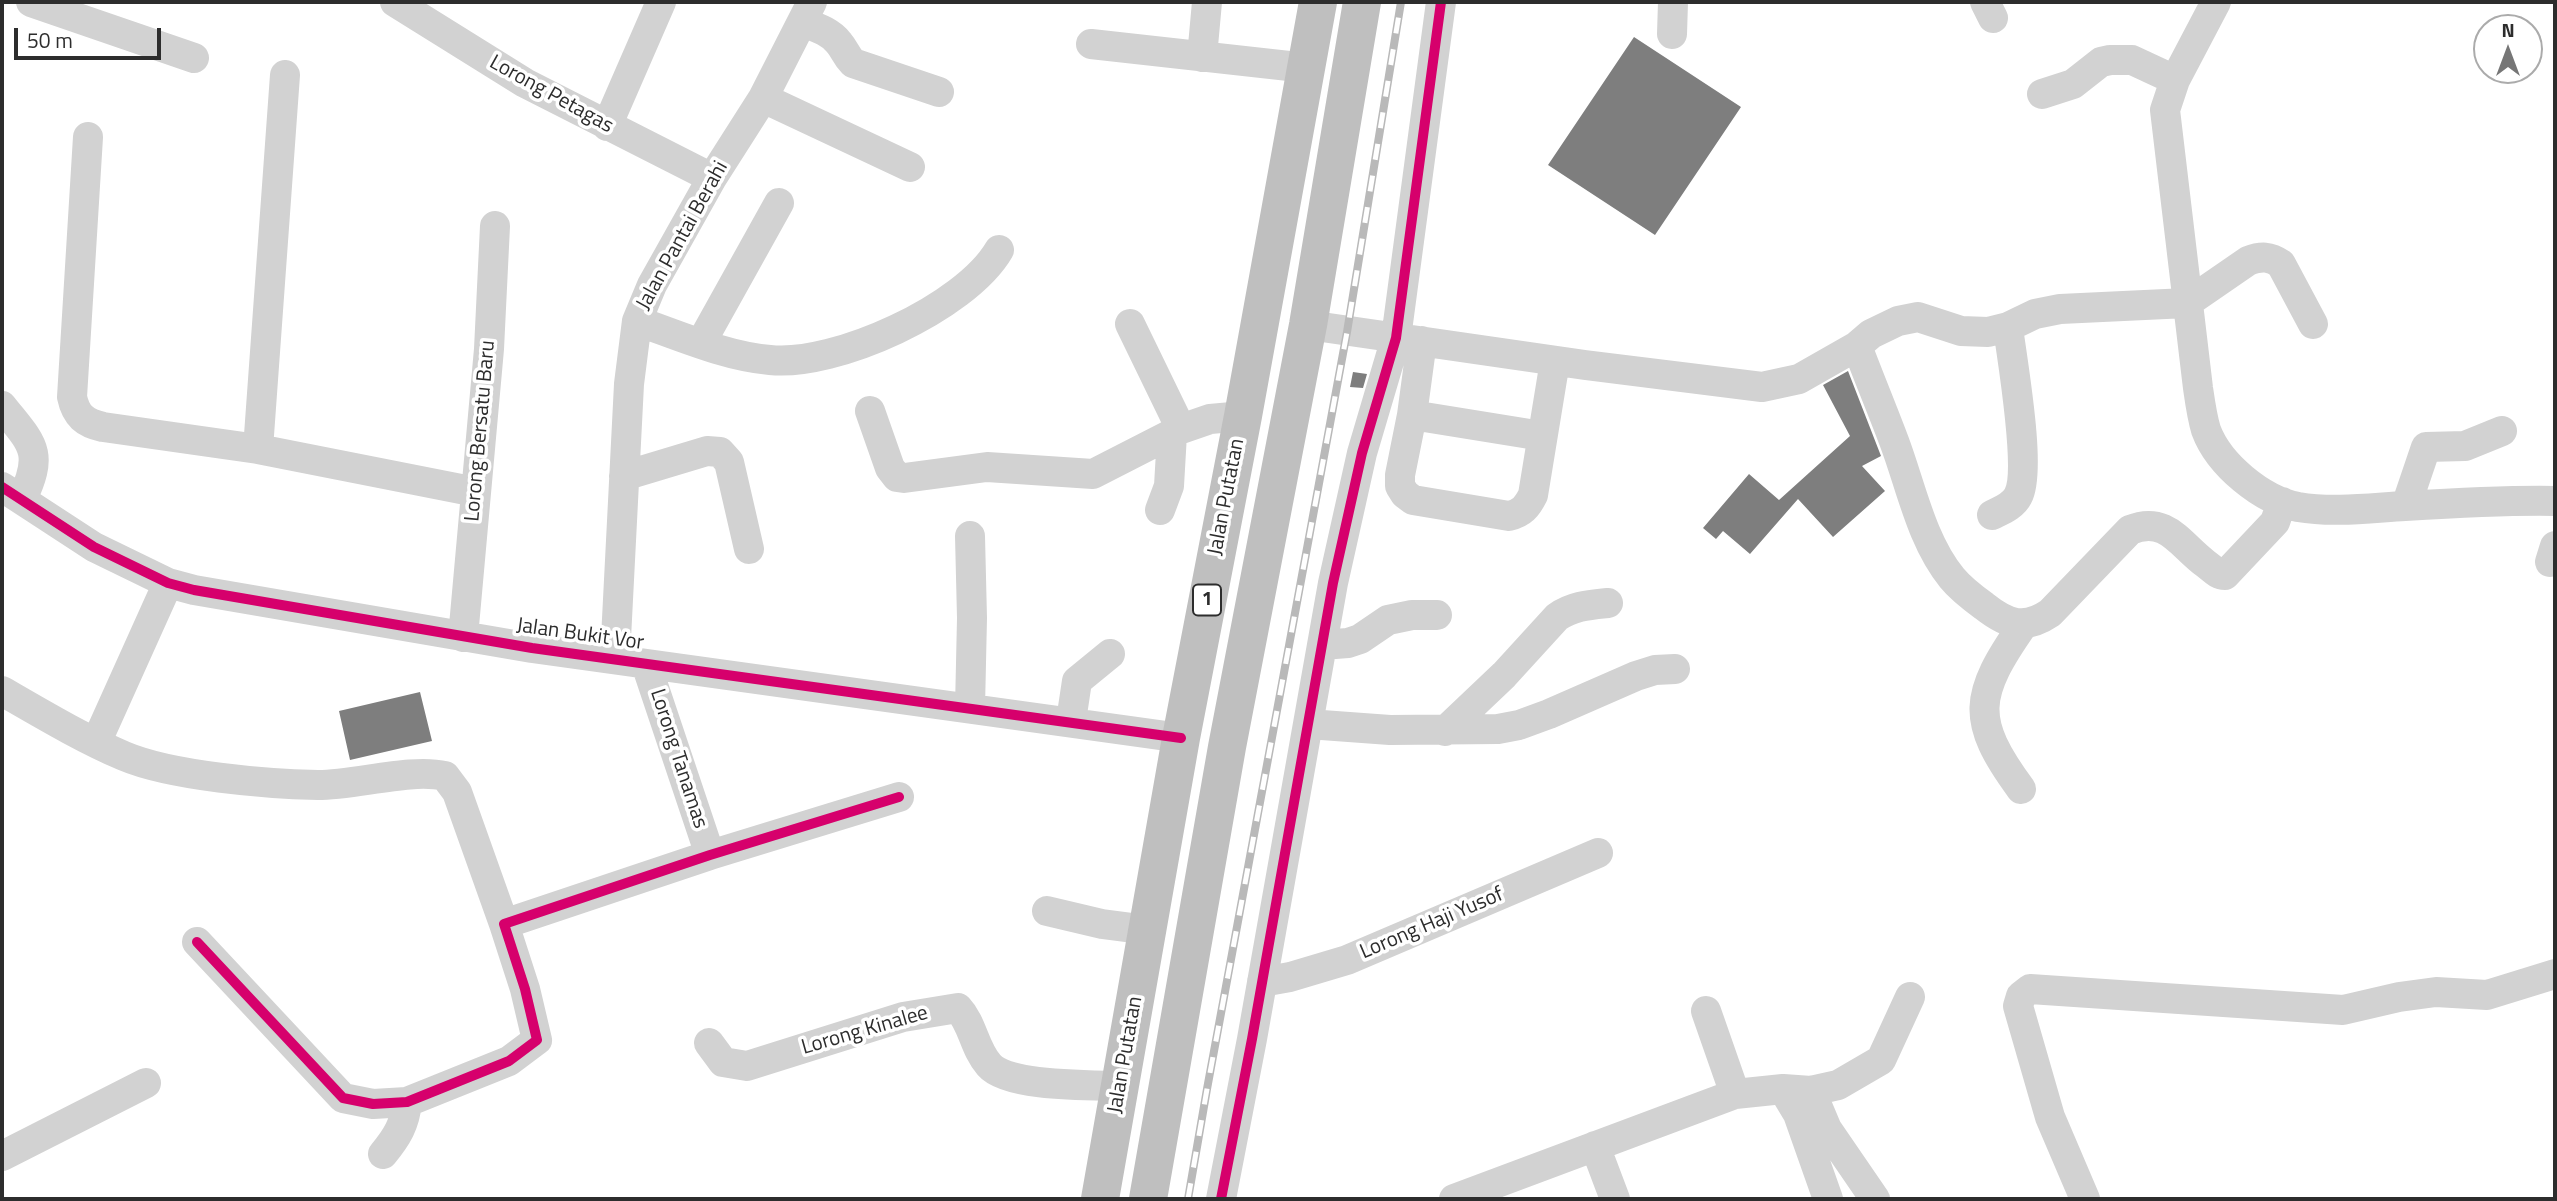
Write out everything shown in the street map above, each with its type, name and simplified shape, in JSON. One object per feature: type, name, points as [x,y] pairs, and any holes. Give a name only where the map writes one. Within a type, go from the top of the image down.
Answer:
[{"type":"highway","name":"Jalan Putatan","points":[[1100,1199],[1179,749],[1318,2]]},
{"type":"highway","name":"1","points":[[1148,1199],[1224,765],[1308,325],[1362,2]]},
{"type":"highway","points":[[1279,218],[1325,225]]},
{"type":"highway","points":[[1179,749],[1224,765]]},
{"type":"street","points":[[31,2],[194,58]]},
{"type":"street","name":"Lorong Petagas","points":[[395,2],[427,11],[524,83],[712,178]]},
{"type":"street","points":[[607,126],[661,2]]},
{"type":"street","points":[[1202,57],[1207,2]]},
{"type":"street","points":[[1441,2],[1409,339],[1412,415],[1401,459],[1401,486],[1405,494],[1413,499],[1509,516],[1519,514],[1533,495],[1555,361]]},
{"type":"street","points":[[1672,34],[1673,2]]},
{"type":"street","points":[[2217,2],[2175,80],[2165,110],[2201,409],[2214,446],[2245,479],[2282,502],[2306,508],[2338,510],[2555,502]]},
{"type":"street","points":[[807,12],[839,43],[853,63],[939,92]]},
{"type":"street","name":"Jalan Pantai Berahi","points":[[615,658],[631,360],[637,321],[652,285],[712,178],[763,98],[807,12]]},
{"type":"street","points":[[1091,44],[1307,68]]},
{"type":"street","points":[[2042,94],[2073,84],[2101,62],[2110,60],[2132,60],[2175,80]]},
{"type":"street","points":[[258,449],[285,75]]},
{"type":"street","points":[[763,98],[910,167]]},
{"type":"street","points":[[88,137],[73,385],[74,408],[80,418],[89,424],[103,427],[258,449],[476,492]]},
{"type":"street","points":[[701,343],[779,203]]},
{"type":"street","name":"Lorong Bersatu Baru","points":[[463,636],[489,349],[495,226]]},
{"type":"street","points":[[637,321],[734,353],[795,361],[836,352],[918,318],[955,296],[981,273],[999,250]]},
{"type":"street","points":[[1308,325],[1555,361],[1762,387],[1799,379],[1857,346],[1883,327],[1918,317],[1961,331],[1988,332],[2008,327],[2035,314],[2060,309],[2187,303],[2249,261],[2266,257],[2281,264],[2313,324]]},
{"type":"street","points":[[1130,324],[1176,432],[1169,486],[1160,510]]},
{"type":"street","points":[[1992,515],[2017,499],[2022,487],[2019,415],[2008,327]]},
{"type":"street","points":[[1221,1199],[1332,583],[1362,453],[1409,339]]},
{"type":"street","points":[[1857,346],[1924,528],[1944,566],[1964,590],[1994,615],[2022,625],[2036,622],[2050,612],[2130,530],[2141,525],[2154,524],[2166,529],[2197,558],[2220,575],[2225,575],[2274,522],[2282,502]]},
{"type":"street","points":[[2,406],[24,433],[34,458],[33,475],[12,493]]},
{"type":"street","points":[[870,411],[890,468],[897,477],[904,478],[987,467],[1093,474],[1176,432],[1210,419],[1243,416]]},
{"type":"street","points":[[1412,415],[1542,436]]},
{"type":"street","points":[[2406,506],[2426,447],[2465,446],[2502,431]]},
{"type":"street","points":[[624,477],[707,451],[720,452],[729,463],[748,549]]},
{"type":"street","points":[[1362,453],[1401,459]]},
{"type":"street","name":"Jalan Bukit Vor","points":[[12,493],[94,547],[168,583],[205,593],[646,664],[1071,721],[1179,749]]},
{"type":"street","points":[[970,536],[970,708]]},
{"type":"street","points":[[96,743],[168,583]]},
{"type":"street","points":[[1445,731],[1463,716],[1557,617],[1582,605],[1608,603]]},
{"type":"street","points":[[1322,645],[1360,639],[1388,620],[1412,615],[1437,615]]},
{"type":"street","points":[[2021,789],[1989,738],[1985,726],[1984,704],[1997,667],[2022,625]]},
{"type":"street","points":[[1071,721],[1077,681],[1110,654]]},
{"type":"street","name":"Lorong Tanamas","points":[[646,664],[709,855]]},
{"type":"street","points":[[1308,724],[1390,730],[1487,730],[1519,725],[1549,715],[1636,676],[1655,670],[1675,669]]},
{"type":"street","points":[[2,691],[96,743],[127,757],[167,768],[319,785],[417,775],[445,776],[457,792],[504,924],[525,989],[537,1040],[509,1061],[407,1102],[373,1104],[343,1098],[197,942]]},
{"type":"street","points":[[504,924],[709,855],[900,797]]},
{"type":"street","name":"Lorong Haji Yusof","points":[[1262,982],[1347,960],[1598,853]]},
{"type":"street","points":[[1047,911],[1102,924],[1148,930]]},
{"type":"street","points":[[2085,1199],[2050,1117],[2018,1006],[2021,996],[2030,989],[2343,1010],[2399,997],[2436,992],[2487,995],[2555,974]]},
{"type":"street","points":[[1454,1199],[1735,1094],[1838,1085],[1881,1060],[1910,997]]},
{"type":"street","name":"Lorong Kinalee","points":[[709,1043],[723,1062],[747,1066],[903,1017],[958,1008],[967,1018],[986,1062],[997,1073],[1043,1083],[1120,1086]]},
{"type":"street","points":[[1706,1011],[1735,1094]]},
{"type":"street","points":[[2,1156],[146,1083]]},
{"type":"street","points":[[1797,1090],[1797,1114],[1828,1199]]},
{"type":"street","points":[[1797,1090],[1875,1199]]},
{"type":"street","points":[[383,1153],[396,1139],[405,1119],[407,1102]]},
{"type":"street","points":[[1595,1146],[1615,1199]]},
{"type":"building","points":[[1634,37],[1741,107],[1655,235],[1548,165]]},
{"type":"building","points":[[1848,371],[1881,456],[1862,466],[1885,491],[1833,537],[1798,499],[1750,554],[1723,531],[1716,539],[1703,528],[1749,474],[1779,500],[1850,436],[1823,385]]},
{"type":"building","points":[[1353,372],[1367,374],[1363,388],[1350,387]]},
{"type":"building","points":[[420,692],[432,741],[350,760],[339,711]]},
{"type":"railway","points":[[1188,1199],[1347,332],[1401,2]]},
{"type":"cycle path","points":[[1221,1199],[1333,583],[1362,453],[1396,338],[1441,2]]},
{"type":"cycle path","points":[[2,487],[94,547],[168,583],[194,590],[532,648],[1181,738]]},
{"type":"cycle path","points":[[197,942],[343,1098],[373,1104],[407,1102],[509,1061],[537,1040],[525,989],[504,924],[710,855],[899,797]]}]
